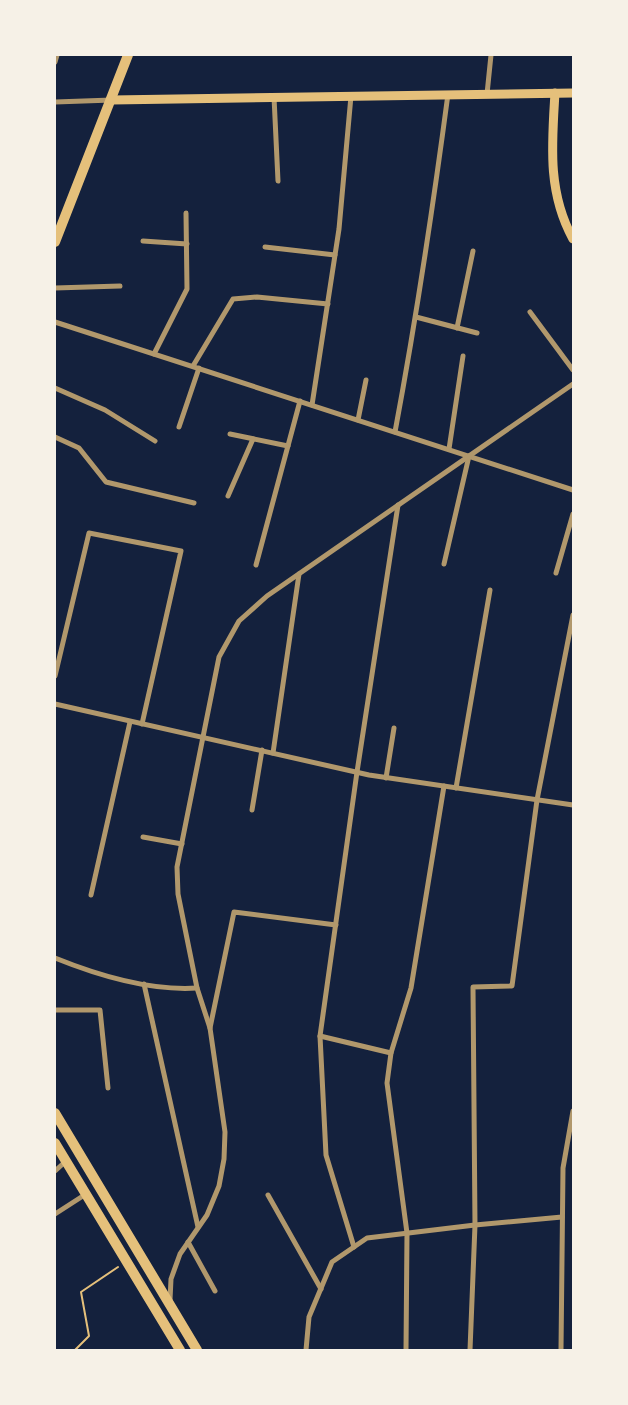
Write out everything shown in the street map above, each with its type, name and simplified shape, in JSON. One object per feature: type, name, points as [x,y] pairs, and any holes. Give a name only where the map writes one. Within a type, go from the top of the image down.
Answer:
[{"type":"main road","points":[[56,238],[112,100],[128,55]]},
{"type":"main road","points":[[555,92],[552,158],[557,196],[568,231],[573,239]]},
{"type":"main road","points":[[112,100],[573,93]]},
{"type":"main road","points":[[55,1113],[197,1350]]},
{"type":"main road","points":[[55,1143],[180,1350]]},
{"type":"street","points":[[55,62],[57,55]]},
{"type":"street","points":[[487,94],[491,55]]},
{"type":"street","points":[[395,432],[416,317],[448,94]]},
{"type":"street","points":[[312,405],[339,229],[351,96]]},
{"type":"street","points":[[274,97],[278,181]]},
{"type":"street","points":[[55,102],[112,100]]},
{"type":"street","points":[[154,354],[187,289],[186,213]]},
{"type":"street","points":[[143,241],[186,244]]},
{"type":"street","points":[[265,247],[335,255]]},
{"type":"street","points":[[457,328],[473,251]]},
{"type":"street","points":[[55,288],[120,286]]},
{"type":"street","points":[[179,427],[196,367],[233,299],[257,297],[328,304]]},
{"type":"street","points":[[530,312],[573,370]]},
{"type":"street","points":[[416,317],[477,333]]},
{"type":"street","points":[[55,322],[573,490]]},
{"type":"street","points":[[449,449],[463,356]]},
{"type":"street","points":[[358,420],[366,380]]},
{"type":"street","points":[[169,1305],[171,1279],[180,1254],[207,1215],[219,1186],[224,1159],[225,1132],[210,1028],[197,988],[178,894],[177,866],[219,657],[239,621],[267,596],[573,384]]},
{"type":"street","points":[[55,388],[105,410],[154,441]]},
{"type":"street","points":[[256,564],[300,401]]},
{"type":"street","points":[[230,434],[288,446]]},
{"type":"street","points":[[55,436],[79,448],[106,482],[194,503]]},
{"type":"street","points":[[228,496],[253,439]]},
{"type":"street","points":[[444,564],[469,456]]},
{"type":"street","points":[[354,1247],[326,1155],[320,1036],[357,772],[398,505]]},
{"type":"street","points":[[556,573],[573,514]]},
{"type":"street","points":[[55,676],[89,533],[181,551],[142,724]]},
{"type":"street","points":[[273,753],[299,574]]},
{"type":"street","points":[[456,788],[490,590]]},
{"type":"street","points":[[470,1350],[475,1225],[473,987],[512,986],[537,800],[573,615]]},
{"type":"street","points":[[55,704],[386,778],[573,806]]},
{"type":"street","points":[[92,895],[130,722]]},
{"type":"street","points":[[386,778],[394,728]]},
{"type":"street","points":[[252,810],[262,750]]},
{"type":"street","points":[[406,1350],[407,1233],[386,1083],[391,1053],[411,988],[444,786]]},
{"type":"street","points":[[143,837],[182,844]]},
{"type":"street","points":[[210,1028],[234,912],[336,925]]},
{"type":"street","points":[[55,958],[86,971],[144,984],[180,989],[197,988]]},
{"type":"street","points":[[144,984],[198,1227]]},
{"type":"street","points":[[55,1010],[100,1010],[108,1088]]},
{"type":"street","points":[[320,1036],[391,1053]]},
{"type":"street","points":[[561,1350],[563,1168],[573,1111]]},
{"type":"street","points":[[55,1171],[66,1162]]},
{"type":"street","points":[[55,1214],[86,1194]]},
{"type":"street","points":[[268,1195],[320,1288]]},
{"type":"street","points":[[306,1350],[309,1317],[332,1262],[367,1238],[562,1217]]},
{"type":"street","points":[[188,1242],[215,1291]]},
{"type":"path","points":[[75,1350],[89,1336],[81,1292],[126,1262]]}]
